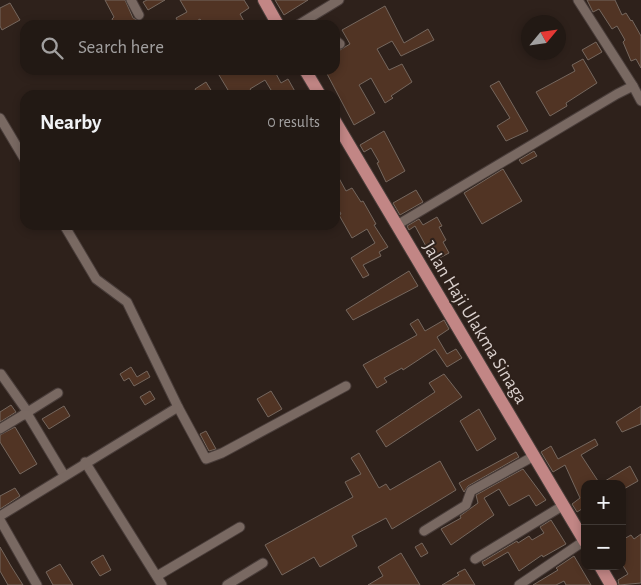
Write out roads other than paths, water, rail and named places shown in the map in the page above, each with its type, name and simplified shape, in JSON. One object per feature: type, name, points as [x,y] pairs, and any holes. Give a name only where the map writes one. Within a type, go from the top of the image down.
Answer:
[{"type":"main road","points":[[264,0],[275,20]]},
{"type":"main road","points":[[309,75],[317,90]]},
{"type":"main road","name":"Jalan Haji Ulakma Sinaga","points":[[340,129],[581,536]]},
{"type":"main road","points":[[602,570],[611,585]]},
{"type":"street","points":[[131,0],[139,15]]},
{"type":"street","points":[[306,20],[339,0]]},
{"type":"street","points":[[578,0],[641,101]]},
{"type":"street","points":[[397,225],[633,86]]},
{"type":"street","points":[[0,118],[20,152]]},
{"type":"street","points":[[67,230],[96,279],[128,302],[178,407],[207,460],[346,386]]},
{"type":"street","points":[[0,374],[25,413],[31,417],[64,475]]},
{"type":"street","points":[[0,429],[58,393]]},
{"type":"street","points":[[0,516],[85,462],[178,407]]},
{"type":"street","points":[[424,531],[466,505],[471,492],[534,456]]},
{"type":"street","points":[[85,462],[162,585]]},
{"type":"street","points":[[474,559],[564,505]]},
{"type":"street","points":[[0,520],[37,585]]},
{"type":"street","points":[[157,576],[240,528]]},
{"type":"street","points":[[519,585],[581,543]]},
{"type":"street","points":[[227,585],[263,563]]}]
